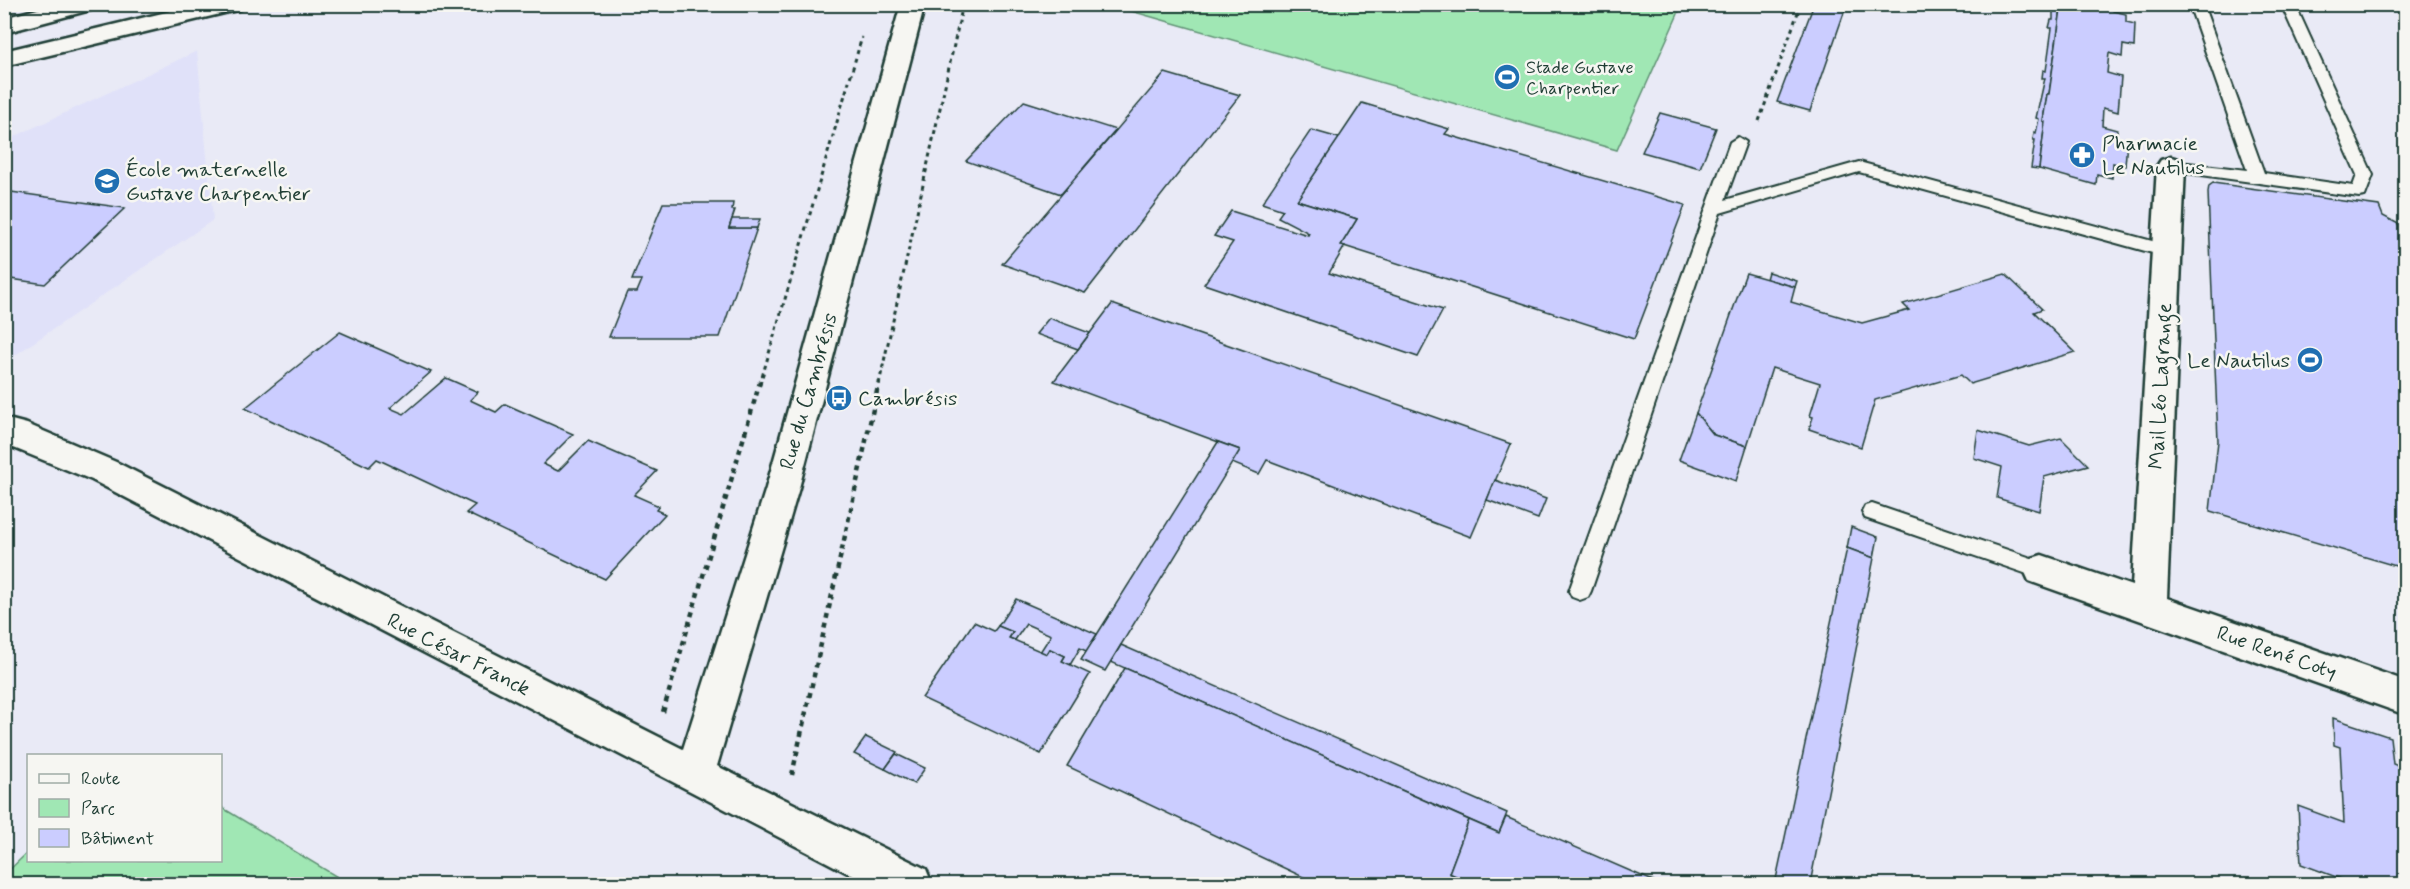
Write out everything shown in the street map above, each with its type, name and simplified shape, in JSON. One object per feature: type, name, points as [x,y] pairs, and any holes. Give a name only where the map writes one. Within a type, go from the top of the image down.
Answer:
[{"type":"street","points":[[4,26],[85,4]]},
{"type":"street","points":[[4,58],[232,4]]},
{"type":"street","name":"Rue du Cambrésis","points":[[694,775],[718,702],[807,400],[913,4]]},
{"type":"street","name":"Mail Léo Lagrange","points":[[2149,607],[2171,166]]},
{"type":"street","name":"Rue César Franck","points":[[4,431],[15,433],[104,471],[911,885]]},
{"type":"street","name":"Rue René Coty","points":[[2042,570],[2406,698]]},
{"type":"lane","points":[[2196,4],[2257,177]]},
{"type":"lane","points":[[2171,166],[2359,192],[2365,175],[2288,4]]},
{"type":"lane","points":[[1580,591],[1738,142]]},
{"type":"lane","points":[[1713,209],[1859,167],[2168,251]]},
{"type":"lane","points":[[1872,512],[2042,570]]},
{"type":"path","points":[[782,819],[963,4]]},
{"type":"path","points":[[1738,142],[1756,129],[1801,4]]},
{"type":"path","points":[[651,753],[864,27]]},
{"type":"shaded area","name":"École maternelle Gustave Charpentier","points":[[197,51],[213,220],[5,362],[5,141]]},
{"type":"green space","name":"Stade Gustave Charpentier","points":[[1110,5],[1682,5],[1617,150]]},
{"type":"green space","points":[[222,808],[349,884],[5,884],[5,874],[27,853],[27,862],[222,862]]},
{"type":"building","points":[[1814,4],[1847,4],[1810,111],[1777,102]]},
{"type":"building","points":[[2053,4],[2059,4],[2058,8],[2061,9],[2043,121],[2045,122],[2039,169],[2031,168],[2035,140],[2033,140],[2039,119],[2036,118],[2045,78],[2042,78],[2043,70],[2046,71]]},
{"type":"building","points":[[2059,4],[2114,4],[2113,11],[2126,14],[2126,22],[2135,24],[2134,47],[2123,45],[2122,57],[2109,53],[2107,73],[2121,77],[2118,112],[2103,108],[2102,126],[2117,130],[2117,139],[2127,141],[2125,166],[2113,163],[2112,178],[2097,174],[2096,185],[2039,169],[2045,122],[2043,121],[2061,9],[2058,8]]},
{"type":"building","points":[[1165,73],[1240,95],[1085,293],[1002,264]]},
{"type":"building","points":[[1024,101],[1116,130],[1061,194],[966,161]]},
{"type":"building","points":[[1362,103],[1449,129],[1445,134],[1685,205],[1634,339],[1341,245],[1357,219],[1297,200]]},
{"type":"building","points":[[1660,113],[1716,128],[1700,168],[1642,152]]},
{"type":"building","points":[[1311,130],[1339,138],[1297,200],[1357,219],[1341,245],[1345,246],[1329,273],[1443,310],[1418,357],[1204,284],[1233,242],[1214,236],[1231,211],[1308,235],[1309,233],[1278,217],[1283,210],[1262,203]]},
{"type":"building","name":"Le Nautilus","points":[[2213,183],[2379,206],[2383,216],[2406,228],[2406,262],[2398,261],[2406,279],[2406,569],[2210,511],[2218,441],[2208,192],[2209,186]]},
{"type":"building","points":[[4,191],[125,208],[45,284],[4,278]]},
{"type":"building","points":[[663,203],[733,203],[732,210],[735,210],[729,228],[757,228],[720,337],[609,337],[627,292],[637,292],[642,280],[632,280]]},
{"type":"building","points":[[732,219],[760,219],[757,228],[729,228]]},
{"type":"building","points":[[1768,272],[1797,281],[1795,287],[1766,279]]},
{"type":"building","points":[[1746,273],[1795,287],[1791,302],[1862,323],[1909,310],[1903,304],[2005,274],[2042,309],[2034,312],[2075,352],[1970,384],[1961,375],[1875,400],[1861,447],[1809,429],[1813,417],[1810,416],[1820,383],[1772,368],[1747,446],[1714,435],[1696,413]]},
{"type":"building","points":[[1112,304],[1511,444],[1471,537],[1267,460],[1259,474],[1232,463],[1240,450],[1054,381]]},
{"type":"building","points":[[1049,318],[1090,333],[1078,349],[1036,334]]},
{"type":"building","points":[[340,332],[431,372],[390,408],[404,414],[446,378],[478,392],[470,400],[496,412],[505,404],[573,434],[543,464],[558,471],[588,441],[657,471],[634,495],[659,506],[656,510],[665,514],[605,579],[466,513],[475,505],[377,459],[369,467],[245,408]]},
{"type":"building","points":[[1696,413],[1714,435],[1747,446],[1736,481],[1679,460]]},
{"type":"building","points":[[1978,430],[2029,446],[2061,438],[2088,465],[2044,477],[2039,511],[1997,498],[2002,467],[1974,458]]},
{"type":"building","points":[[1218,442],[1240,450],[1105,671],[1081,660]]},
{"type":"building","points":[[1495,480],[1546,499],[1538,519],[1487,500]]},
{"type":"building","points":[[1851,527],[1878,537],[1874,558],[1847,548]]},
{"type":"building","points":[[1847,548],[1874,558],[1810,884],[1775,884]]},
{"type":"building","points":[[1016,599],[1097,634],[1086,651],[1080,648],[1070,665],[1062,661],[1065,656],[1050,649],[1047,654],[1040,652],[1051,635],[1026,624],[1015,640],[1009,638],[1013,632],[998,626]]},
{"type":"building","points":[[974,622],[994,631],[998,626],[1013,632],[1009,638],[1047,654],[1050,649],[1065,656],[1062,661],[1090,674],[1041,754],[922,698]]},
{"type":"building","points":[[1121,645],[1507,813],[1499,833],[1111,662]]},
{"type":"building","points":[[1125,668],[1469,820],[1449,873],[1475,884],[1318,884],[1067,766]]},
{"type":"building","points":[[2333,718],[2390,737],[2393,764],[2406,769],[2406,884],[2347,884],[2347,881],[2301,864],[2298,806],[2344,823],[2340,747],[2334,745]]},
{"type":"building","points":[[866,737],[897,752],[885,769],[854,754]]},
{"type":"building","points":[[896,754],[925,768],[914,784],[885,769]]},
{"type":"building","points":[[1506,817],[1660,884],[1475,884],[1449,873],[1469,820],[1499,833]]},
{"type":"place","name":"Stade Gustave Charpentier","points":[[1507,77]]},
{"type":"place","name":"Pharmacie Le Nautilus","points":[[2082,155]]},
{"type":"place","name":"École maternelle Gustave Charpentier","points":[[107,181]]},
{"type":"place","name":"Le Nautilus","points":[[2310,360]]},
{"type":"place","name":"Cambrésis","points":[[839,398]]}]
